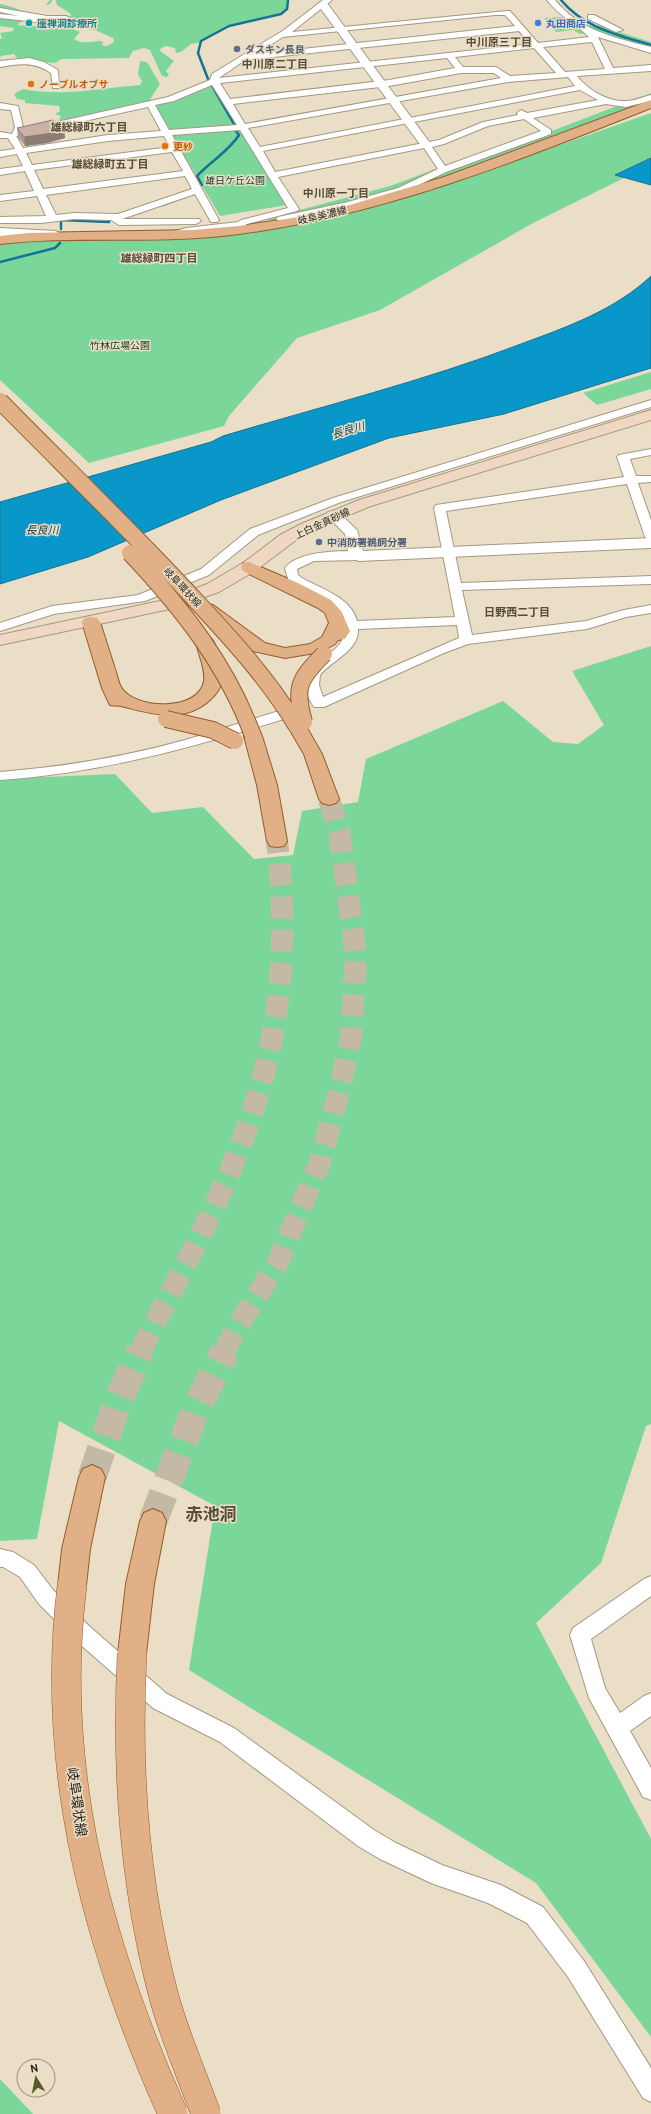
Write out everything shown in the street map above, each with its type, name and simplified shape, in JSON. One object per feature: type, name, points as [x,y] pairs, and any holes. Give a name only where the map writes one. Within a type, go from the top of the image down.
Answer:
[{"type":"main road","name":"岐阜美濃線","points":[[0,240],[56,235],[169,236],[238,231],[278,225],[352,209],[441,183],[489,167],[651,104]]},
{"type":"main road","name":"岐阜環状線","points":[[0,402],[196,601],[268,681],[300,723],[329,799]]},
{"type":"main road","name":"上白金真砂線","points":[[0,640],[164,606],[212,588],[249,567],[286,539],[307,527],[334,515],[365,503],[651,415]]},
{"type":"main road","name":"岐阜環状線","points":[[0,421],[150,574],[205,642],[231,685],[247,718],[244,738],[267,785],[276,834]]},
{"type":"main road","points":[[249,567],[324,603],[345,624],[336,642],[320,651],[300,679],[297,690],[300,723]]},
{"type":"main road","points":[[196,601],[259,647],[285,652],[320,651]]},
{"type":"main road","points":[[91,622],[111,688],[118,705],[130,711],[165,715],[244,738]]},
{"type":"main road","points":[[165,715],[200,700],[209,691],[213,680],[205,642]]},
{"type":"main road","name":"岐阜環状線","points":[[92,1477],[76,1549],[67,1632],[65,1680],[68,1737],[77,1814],[93,1891],[110,1953],[138,2035],[173,2114]]},
{"type":"main road","points":[[153,1521],[140,1584],[128,1707],[130,1781],[136,1861],[148,1932],[164,1998],[206,2114]]},
{"type":"street","points":[[551,0],[570,19],[590,30],[610,39],[651,50]]},
{"type":"street","points":[[293,207],[241,127],[214,81],[215,76],[242,58],[284,35],[325,2],[353,47],[442,168]]},
{"type":"street","points":[[0,10],[47,18],[66,18],[54,22],[0,16]]},
{"type":"street","points":[[417,10],[426,20]]},
{"type":"street","points":[[284,35],[507,13],[537,46],[567,75],[581,87],[606,101]]},
{"type":"street","points":[[590,17],[627,33]]},
{"type":"street","points":[[242,58],[521,28]]},
{"type":"street","points":[[590,30],[587,31],[595,39],[611,72]]},
{"type":"street","points":[[0,106],[15,108],[19,127],[16,133],[21,133],[128,108],[151,105],[171,99],[214,81],[595,39]]},
{"type":"street","points":[[449,55],[461,70]]},
{"type":"street","points":[[0,64],[26,60],[45,63],[55,72],[56,86]]},
{"type":"street","points":[[0,154],[70,143],[241,127],[508,79],[651,68]]},
{"type":"street","points":[[227,102],[381,84],[461,70],[496,70],[508,79]]},
{"type":"street","points":[[112,218],[119,222],[144,223],[214,220],[293,207],[399,182],[405,177],[442,168],[548,132],[481,84]]},
{"type":"street","points":[[256,150],[581,87]]},
{"type":"street","points":[[272,175],[426,145],[450,139],[477,126],[606,101],[626,104],[651,98]]},
{"type":"street","points":[[151,105],[199,190],[214,220]]},
{"type":"street","points":[[0,135],[11,136],[21,151],[52,218]]},
{"type":"street","points":[[0,172],[176,149]]},
{"type":"street","points":[[169,236],[186,231],[303,216],[350,205],[401,190],[442,168]]},
{"type":"street","points":[[0,198],[189,173]]},
{"type":"street","points":[[0,220],[74,216],[112,218],[164,203],[199,190]]},
{"type":"street","points":[[241,225],[244,222],[293,207]]},
{"type":"street","points":[[0,232],[56,235]]},
{"type":"street","points":[[0,627],[52,610],[141,598],[205,572],[254,532],[337,500],[651,403]]},
{"type":"street","points":[[651,452],[623,457],[651,537]]},
{"type":"street","points":[[466,640],[440,508],[631,480],[651,479]]},
{"type":"street","points":[[334,515],[352,533],[356,552],[359,556]]},
{"type":"street","points":[[319,704],[312,684],[313,675],[347,644],[345,624],[350,617],[344,607],[332,598],[299,582],[292,576],[291,568],[296,562],[306,558],[651,544]]},
{"type":"street","points":[[456,587],[651,580]]},
{"type":"street","points":[[0,776],[60,772],[107,764],[203,740],[319,704],[439,650],[466,640],[587,625],[624,614],[651,609]]},
{"type":"street","points":[[345,624],[462,621]]},
{"type":"street","points":[[0,1558],[6,1558],[27,1571],[46,1597],[82,1633],[160,1701],[227,1735],[366,1838],[388,1852],[439,1874],[493,1893],[534,1915],[576,1969],[651,2090]]},
{"type":"street","points":[[651,1585],[580,1635],[596,1692],[651,1789]]},
{"type":"street","points":[[616,1729],[651,1703]]},
{"type":"green space","points":[[52,0],[51,3],[48,5],[46,4]]},
{"type":"green space","points":[[56,0],[287,0],[286,8],[280,13],[227,26],[198,43],[191,44],[181,52],[176,53],[175,48],[166,46],[161,48],[160,51],[174,61],[166,71],[169,74],[167,77],[162,76],[150,50],[144,48],[133,51],[129,58],[63,59],[56,63],[16,60],[17,58],[14,54],[1,56],[0,58],[0,39],[2,38],[0,33],[13,31],[14,28],[0,26],[0,4],[27,13],[50,17],[57,21],[26,18],[17,25],[34,26],[43,21],[53,23],[55,28],[68,27],[80,32],[74,39],[77,41],[101,41],[103,42],[102,45],[107,46],[114,42],[113,38],[95,30],[78,28],[87,25],[84,20],[69,21],[71,14],[57,5]]},
{"type":"green space","points":[[561,17],[586,33],[580,34],[573,30],[556,32],[544,18]]},
{"type":"green space","points":[[597,25],[651,42],[651,49],[584,26]]},
{"type":"green space","points":[[140,61],[147,62],[160,84],[149,103],[119,107],[111,112],[61,122],[59,120],[61,116],[55,114],[60,111],[59,106],[25,103],[25,100],[17,99],[14,94],[23,89],[66,92],[140,85],[142,81],[138,74]]},
{"type":"green space","name":"雄日ケ丘公園","points":[[211,84],[287,205],[220,216],[155,106],[187,96]]},
{"type":"green space","points":[[651,93],[651,100],[439,181],[292,220],[262,220],[390,186],[433,170],[494,153]]},
{"type":"green space","name":"竹林広場公園","points":[[651,113],[651,159],[624,178],[535,222],[380,310],[297,338],[229,416],[224,426],[89,463],[0,380],[0,244],[13,241],[181,238],[253,233],[350,212],[440,187]]},
{"type":"green space","points":[[651,372],[651,389],[597,405],[583,393]]},
{"type":"green space","points":[[651,646],[651,1424],[646,1426],[601,1563],[536,1623],[651,1839],[651,2037],[536,1883],[189,1670],[215,1506],[59,1421],[37,1539],[0,1541],[0,779],[115,774],[152,813],[203,807],[254,859],[293,855],[302,811],[358,802],[366,759],[503,701],[553,742],[578,744],[604,725],[572,671]]},
{"type":"green space","points":[[0,2079],[16,2096],[16,2098],[18,2098],[33,2114],[0,2114]]},
{"type":"water","points":[[651,158],[651,185],[615,175]]},
{"type":"water","name":"長良川","points":[[651,276],[651,368],[504,414],[389,438],[221,500],[88,557],[0,584],[0,502],[211,442],[223,436],[448,370],[573,324],[622,299]]},
{"type":"building","points":[[53,120],[64,129],[46,134],[24,137],[17,128]]},
{"type":"waterway","points":[[208,79],[198,53],[201,41],[229,26],[281,14],[287,9],[288,0]]},
{"type":"waterway","points":[[561,0],[570,10],[591,24],[614,34],[651,45]]},
{"type":"waterway","points":[[211,84],[235,126]]},
{"type":"waterway","points":[[202,185],[197,176],[235,141],[239,135],[235,130]]},
{"type":"waterway","points":[[162,205],[187,196]]},
{"type":"waterway","points":[[61,229],[61,220],[109,222]]},
{"type":"waterway","points":[[0,262],[55,248],[60,243]]},
{"type":"tunnel","points":[[224,1352],[235,1331],[278,1262],[321,1159],[340,1088],[351,1037],[356,956],[340,836],[329,799]]},
{"type":"tunnel","points":[[140,1352],[219,1196],[254,1108],[266,1065],[275,1023],[280,979],[282,935],[281,889],[277,841]]},
{"type":"tunnel","points":[[92,1477],[117,1404],[140,1351]]},
{"type":"tunnel","points":[[153,1521],[195,1411],[225,1351]]},
{"type":"place","name":"座禅洞診療所","points":[[29,23]]},
{"type":"place","name":"丸田商店","points":[[538,23]]},
{"type":"place","name":"ダスキン長良","points":[[237,49]]},
{"type":"place","name":"ノーブルオブサ","points":[[31,84]]},
{"type":"place","name":"更紗","points":[[165,146]]},
{"type":"place","name":"中消防署鵜飼分署","points":[[319,542]]},
{"type":"district","name":"中川原三丁目","points":[[499,42]]},
{"type":"district","name":"中川原二丁目","points":[[275,64]]},
{"type":"district","name":"雄総緑町六丁目","points":[[89,127]]},
{"type":"district","name":"雄総緑町五丁目","points":[[110,164]]},
{"type":"district","name":"中川原一丁目","points":[[336,193]]},
{"type":"district","name":"雄総緑町四丁目","points":[[159,258]]},
{"type":"district","name":"日野西二丁目","points":[[517,612]]},
{"type":"district","name":"赤池洞","points":[[211,1514]]}]
